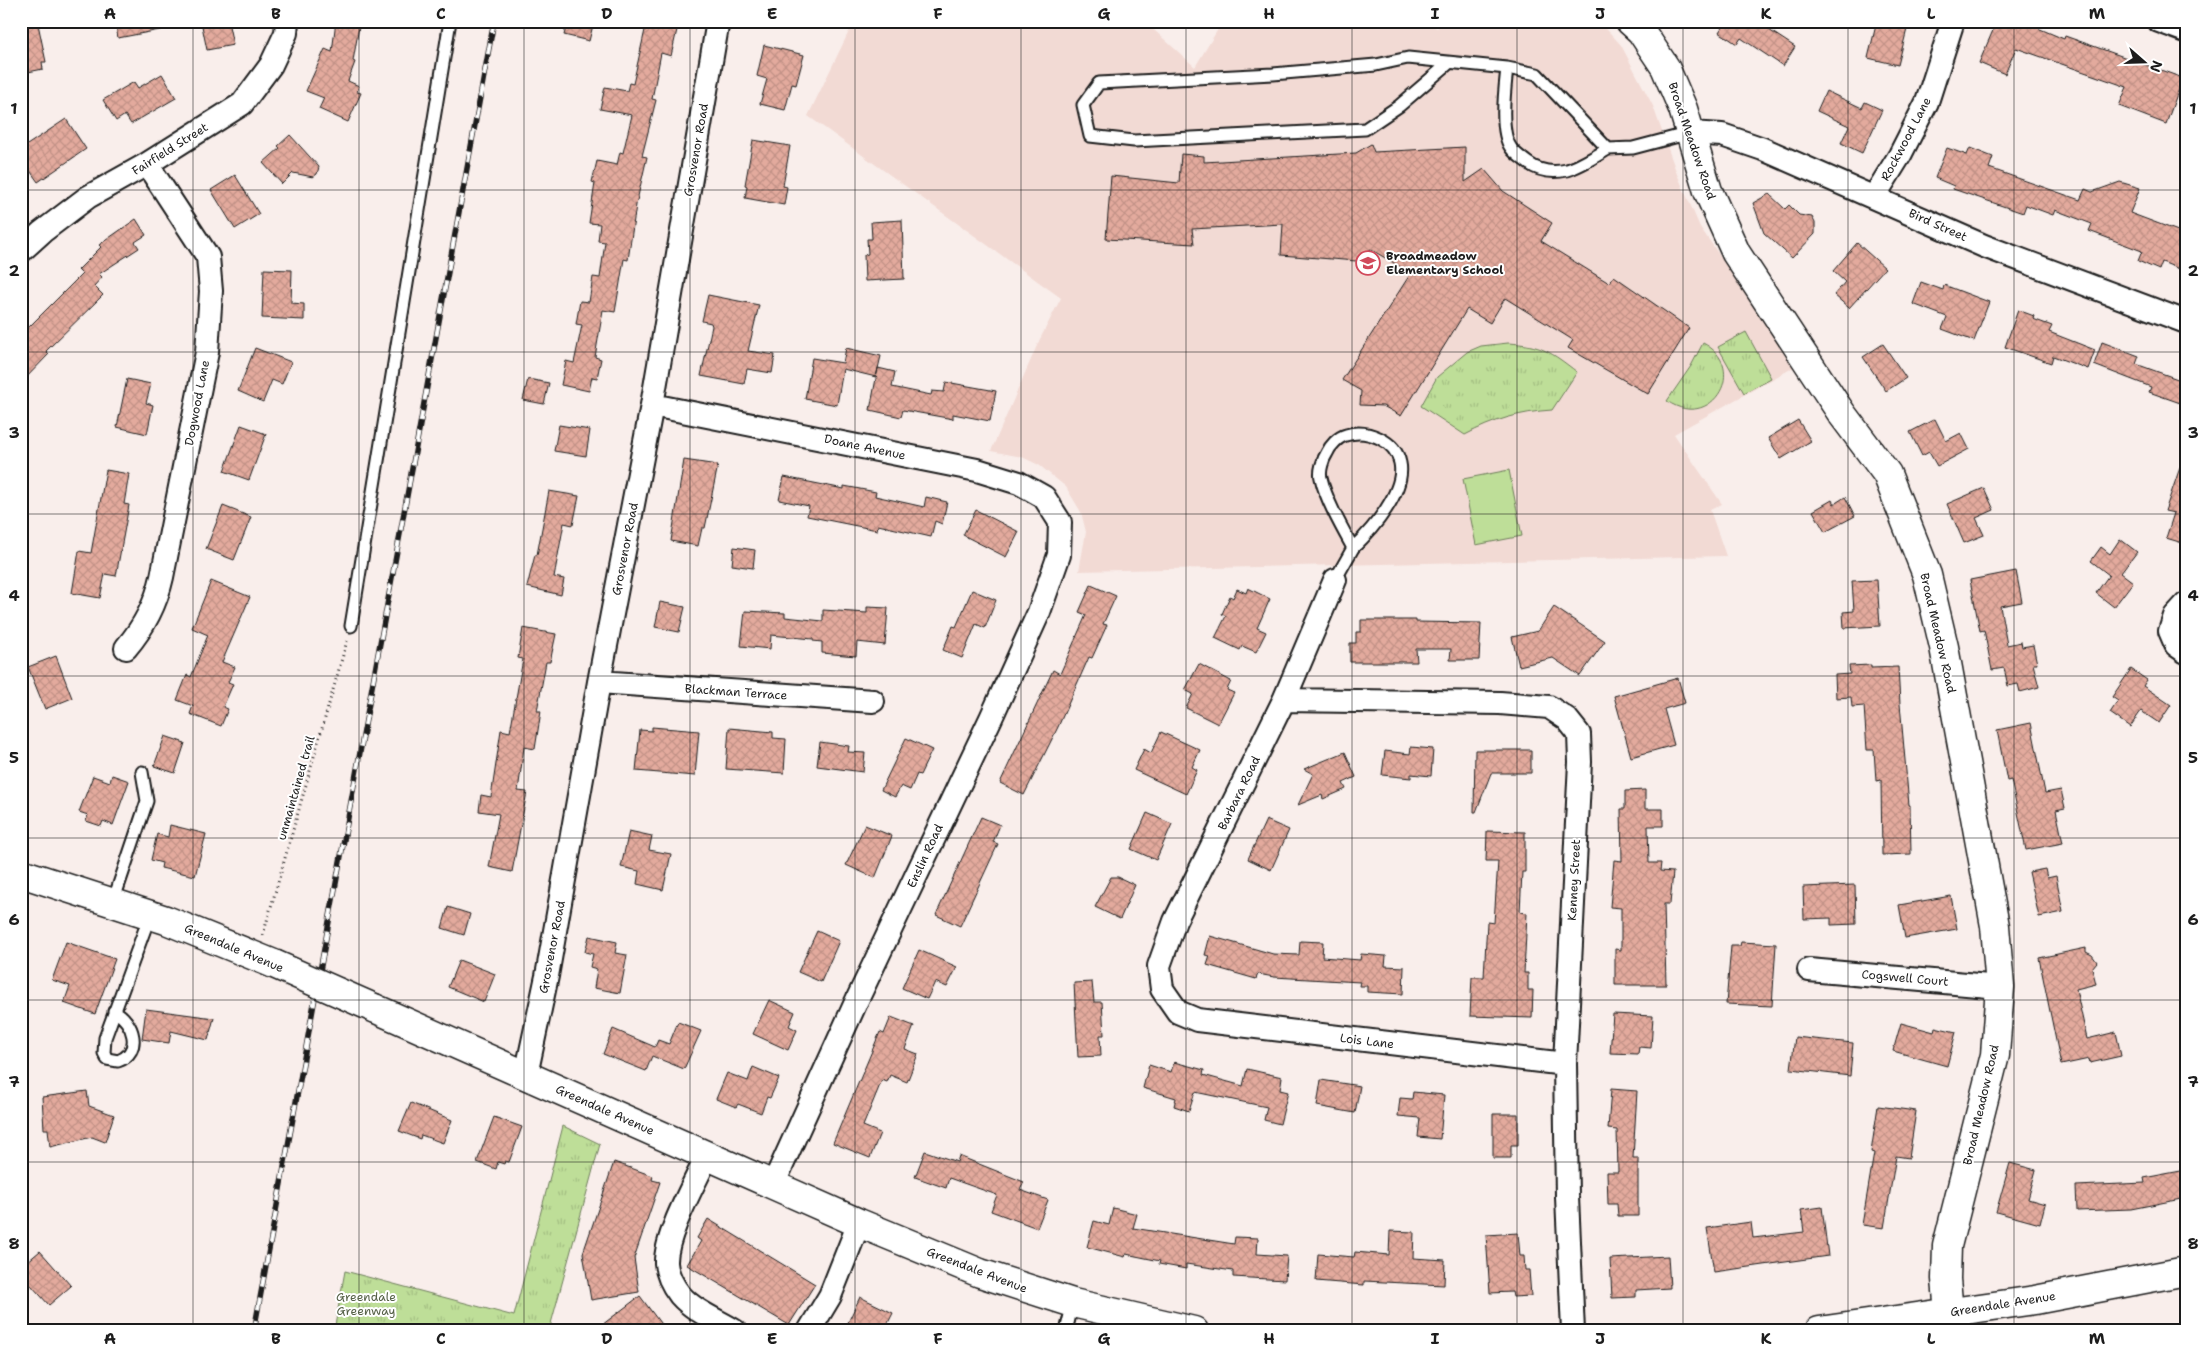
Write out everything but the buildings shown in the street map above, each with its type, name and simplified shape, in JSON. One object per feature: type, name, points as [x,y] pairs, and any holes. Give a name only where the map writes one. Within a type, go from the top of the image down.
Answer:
[{"type":"main road","name":"Broad Meadow Road","points":[[1630,21],[1642,31],[1665,67],[1683,109],[1708,191],[1736,253],[1842,414],[1887,474],[1927,575],[1944,647],[1995,926],[2000,987],[1995,1056],[1948,1246],[1946,1279],[1949,1313]]},
{"type":"main road","name":"Greendale Avenue","points":[[21,872],[150,915],[265,960],[858,1223],[980,1273],[1073,1303],[1194,1331]]},
{"type":"main road","name":"Greendale Avenue","points":[[1819,1331],[2044,1299],[2186,1271]]},
{"type":"street","name":"Fairfield Street","points":[[21,251],[42,232],[88,197],[147,164],[242,104],[271,65],[286,33],[287,21]]},
{"type":"street","name":"Grosvenor Road","points":[[526,1075],[547,976],[599,682],[652,405],[718,21]]},
{"type":"street","name":"Rockwood Lane","points":[[1874,197],[1900,155],[1927,102],[1953,21]]},
{"type":"street","points":[[2160,21],[2186,31]]},
{"type":"street","name":"Bird Street","points":[[1690,134],[1722,135],[1763,149],[1984,246],[2186,322]]},
{"type":"street","name":"Dogwood Lane","points":[[126,648],[137,635],[153,606],[162,577],[207,352],[211,291],[208,257],[147,164]]},
{"type":"street","name":"Doane Avenue","points":[[652,405],[977,470],[1020,483],[1044,496],[1060,522]]},
{"type":"street","name":"Enslin Road","points":[[773,1185],[861,991],[991,718],[1039,612],[1059,556],[1060,522]]},
{"type":"street","name":"Barbara Road","points":[[1173,1005],[1162,989],[1159,966],[1175,921],[1284,700],[1335,580]]},
{"type":"street","points":[[2186,604],[2175,616],[2170,631],[2176,644],[2186,652]]},
{"type":"street","name":"Blackman Terrace","points":[[599,682],[873,701]]},
{"type":"street","name":"Kenney Street","points":[[1284,700],[1500,703],[1549,707],[1567,719],[1580,734],[1565,1064],[1567,1196],[1573,1331]]},
{"type":"street","name":"Cogswell Court","points":[[1808,970],[2000,987]]},
{"type":"street","name":"Lois Lane","points":[[1173,1005],[1178,1012],[1197,1020],[1565,1064]]},
{"type":"street","points":[[707,1156],[669,1242],[666,1265],[669,1276],[681,1296],[695,1307],[735,1331]]},
{"type":"street","points":[[809,1331],[830,1296],[858,1223]]},
{"type":"lane","points":[[351,626],[450,21]]},
{"type":"lane","points":[[1449,63],[1399,106],[1364,129],[1134,141],[1090,136],[1083,105],[1099,83],[1274,74],[1376,65],[1408,58],[1507,68],[1537,74],[1608,149]]},
{"type":"lane","points":[[1507,68],[1504,105],[1507,140],[1511,148],[1534,168],[1551,172],[1569,170],[1608,149],[1633,148],[1690,134]]},
{"type":"lane","points":[[1335,580],[1353,548],[1375,526],[1387,508],[1399,479],[1401,464],[1395,449],[1370,434],[1345,435],[1330,446],[1323,459],[1320,477],[1336,518],[1353,548]]},
{"type":"lane","points":[[113,902],[147,801],[142,772]]},
{"type":"lane","points":[[114,1011],[150,915]]},
{"type":"lane","points":[[1066,1331],[1073,1303]]},
{"type":"path","name":"unmaintained trail","points":[[265,960],[351,626]]},
{"type":"shaded area","name":"Broadmeadow Elementary School","points":[[854,21],[1144,21],[1195,67],[1223,21],[1426,21],[1437,28],[1442,21],[1599,21],[1621,45],[1653,106],[1677,174],[1700,227],[1796,366],[1674,434],[1722,504],[1710,510],[1726,556],[1079,571],[1086,532],[1081,512],[1066,487],[1039,465],[1022,457],[991,451],[1039,341],[1061,298],[808,116]]},
{"type":"green space","points":[[1746,332],[1771,378],[1744,393],[1718,347]]},
{"type":"green space","points":[[1508,343],[1538,348],[1560,359],[1577,372],[1552,410],[1507,418],[1465,435],[1421,406],[1437,377],[1467,352],[1481,346]]},
{"type":"green space","points":[[1703,343],[1717,354],[1724,367],[1724,380],[1720,393],[1711,403],[1698,408],[1683,408],[1667,401],[1691,366]]},
{"type":"green space","points":[[1509,470],[1522,536],[1476,545],[1463,479]]},
{"type":"green space","name":"Greendale Greenway","points":[[563,1126],[600,1144],[549,1331],[334,1331],[345,1271],[514,1316]]},
{"type":"railway","points":[[254,1331],[494,21]]},
{"type":"place","name":"Broadmeadow Elementary School","points":[[1368,263]]}]
